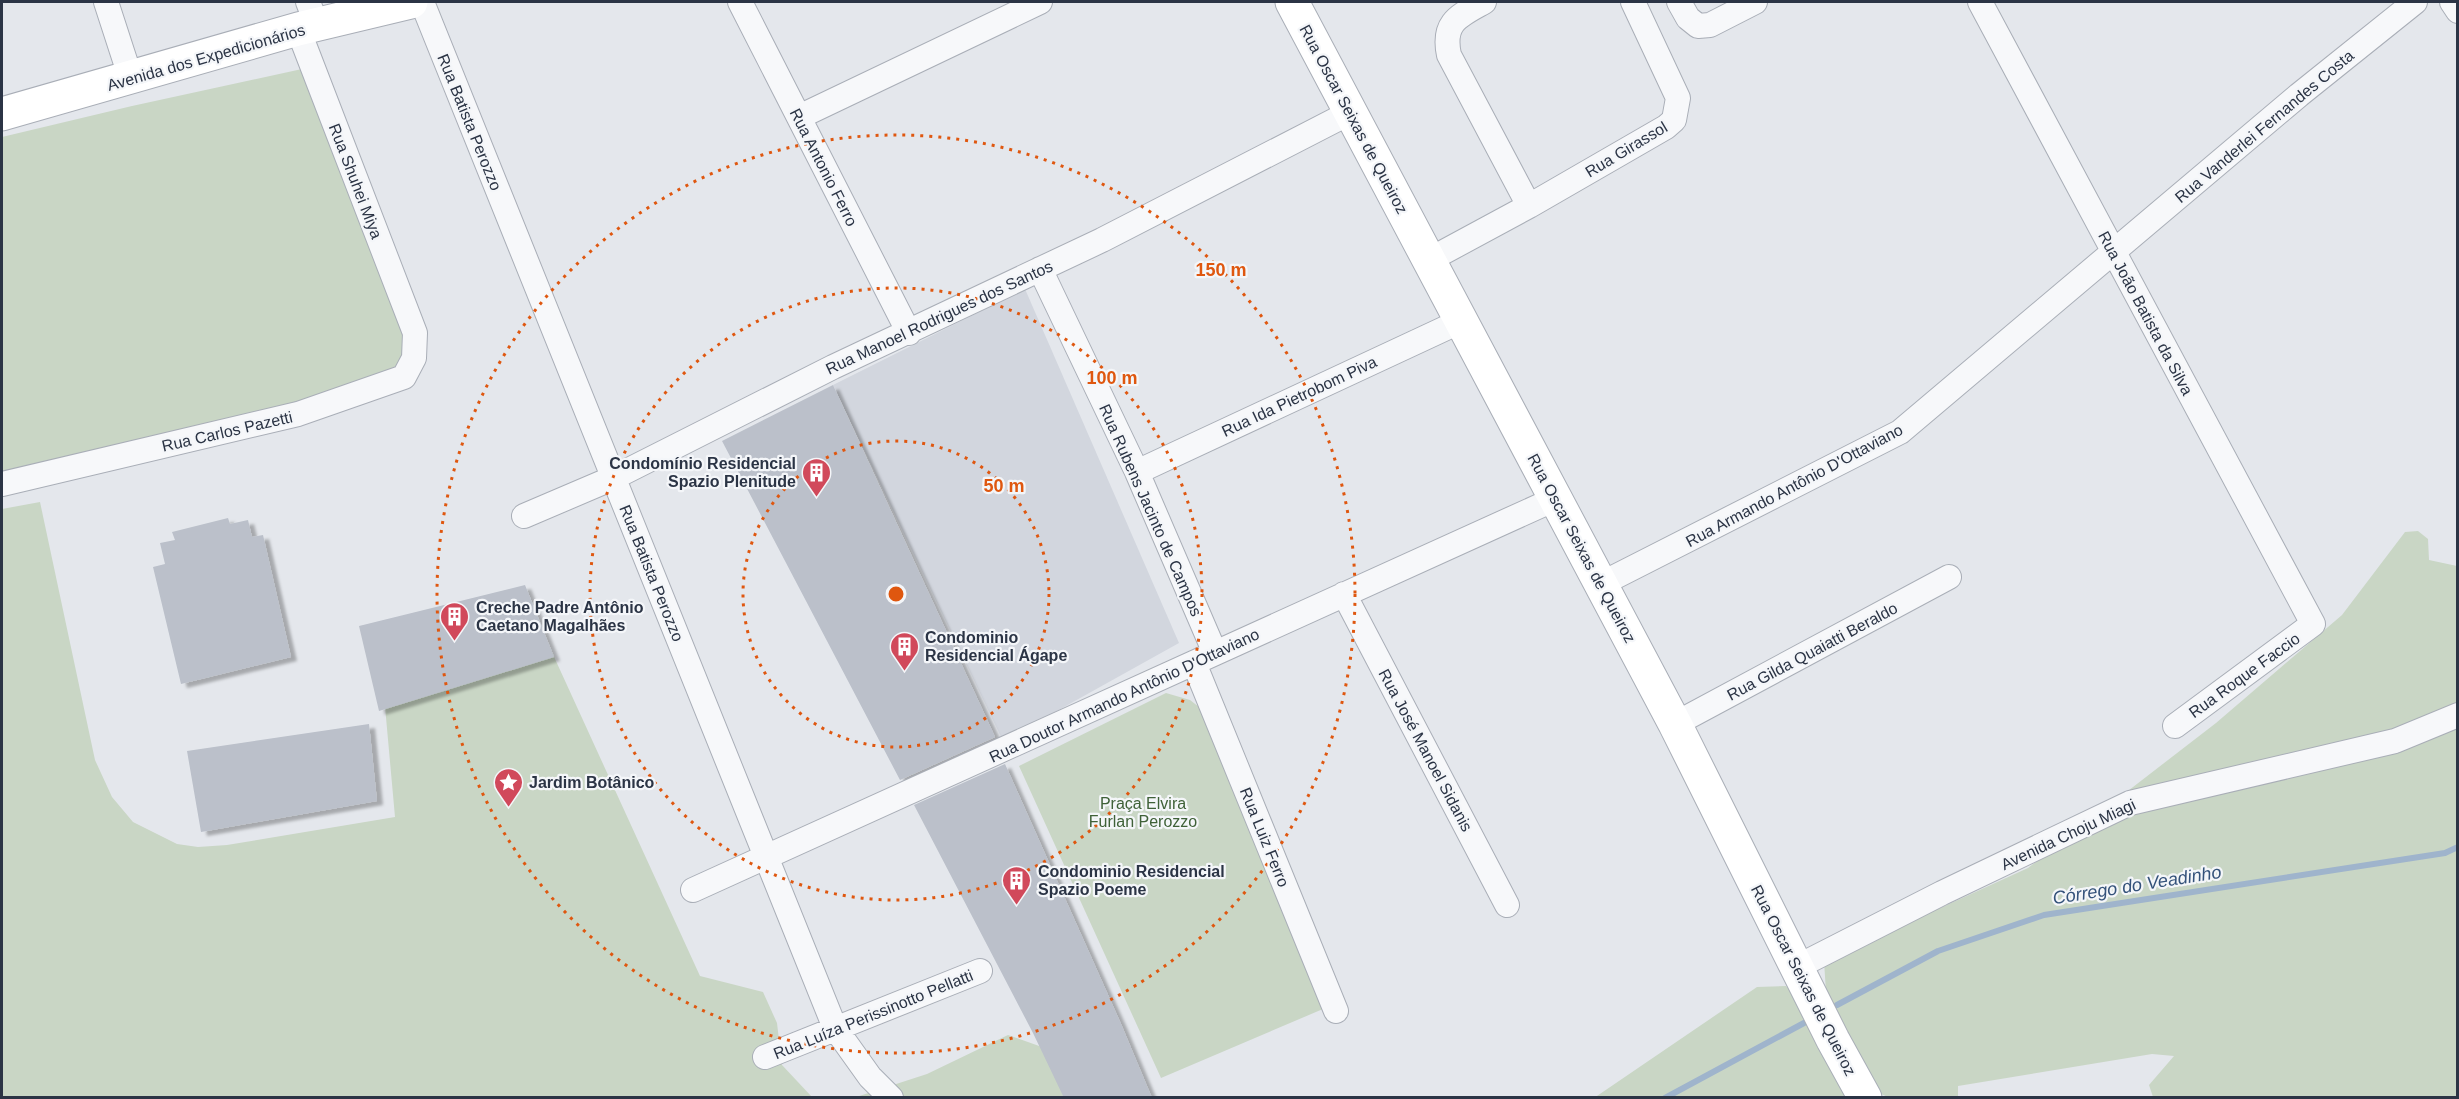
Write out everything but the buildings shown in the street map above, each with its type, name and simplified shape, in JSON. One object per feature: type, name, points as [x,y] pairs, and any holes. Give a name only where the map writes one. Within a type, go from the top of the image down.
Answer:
[{"type":"street","points":[[106,2],[131,79]]},
{"type":"street","name":"Avenida dos Expedicionários","points":[[2,114],[131,79],[308,19],[411,2]]},
{"type":"street","name":"Rua Batista Perozzo","points":[[422,2],[836,1028],[870,1077],[891,1098]]},
{"type":"street","name":"Rua Antonio Ferro","points":[[740,2],[909,333]]},
{"type":"street","points":[[799,117],[1040,2]]},
{"type":"street","name":"Rua Oscar Seixas de Queiroz","points":[[1292,2],[1675,724],[1818,1010],[1865,1098]]},
{"type":"street","points":[[1484,2],[1455,18],[1446,41],[1449,55],[1529,206]]},
{"type":"street","name":"Rua Girassol","points":[[1429,260],[1666,128],[1674,120],[1678,98],[1633,2]]},
{"type":"street","points":[[1679,2],[1688,18],[1698,26],[1710,25],[1755,2]]},
{"type":"street","name":"Rua João Batista da Silva","points":[[1980,2],[2313,624]]},
{"type":"street","name":"Rua Vanderlei Fernandes Costa","points":[[2114,253],[2299,95],[2415,2]]},
{"type":"street","points":[[2452,2],[2457,11]]},
{"type":"street","name":"Rua Shuhei Miya","points":[[308,19],[415,333]]},
{"type":"street","name":"Rua Manoel Rodrigues dos Santos","points":[[524,516],[614,478],[833,367],[1040,269],[1351,112]]},
{"type":"street","name":"Rua Armando Antônio D'Ottaviano","points":[[1601,584],[1900,432],[2114,253]]},
{"type":"street","name":"Rua Rubens Jacinto de Campos","points":[[1040,269],[1137,472],[1204,658]]},
{"type":"street","name":"Rua Ida Pietrobom Piva","points":[[1137,472],[1461,321]]},
{"type":"street","name":"Rua Carlos Pazetti","points":[[2,484],[298,414],[404,377],[414,358],[415,333]]},
{"type":"street","name":"Rua Doutor Armando Antônio D'Ottaviano","points":[[693,890],[1555,499]]},
{"type":"street","name":"Rua Gilda Quaiatti Beraldo","points":[[1675,724],[1949,577]]},
{"type":"street","name":"Rua José Manoel Sidanis","points":[[1344,594],[1507,905]]},
{"type":"street","name":"Rua Roque Faccio","points":[[2175,726],[2313,624]]},
{"type":"street","name":"Rua Luiz Ferro","points":[[1204,658],[1336,1011]]},
{"type":"street","name":"Avenida Choju Miagi","points":[[1797,967],[1942,893],[2130,803],[2395,741],[2457,715]]},
{"type":"street","name":"Rua Luíza Perissinotto Pellatti","points":[[765,1057],[980,970]]},
{"type":"shaded area","points":[[1025,289],[1179,643],[1003,741],[833,385]]},
{"type":"green space","points":[[302,69],[406,331],[408,355],[398,375],[2,484],[2,137]]},
{"type":"green space","name":"Jardim Botânico","points":[[40,502],[95,760],[112,797],[133,822],[177,844],[198,847],[227,845],[395,817],[382,673],[534,613],[700,976],[763,992],[777,1023],[782,1065],[812,1097],[2,1098],[2,509]]},
{"type":"green space","points":[[2418,531],[2428,539],[2429,560],[2457,566],[2457,1097],[2153,1097],[2149,1085],[2174,1056],[2152,1054],[1958,1086],[1958,1097],[1888,1097],[1867,1088],[1863,1098],[1594,1098],[1757,987],[1786,986],[1820,1029],[1826,992],[1824,961],[2028,868],[2216,723],[2342,615],[2405,532]]},
{"type":"green space","name":"Praça Elvira Furlan Perozzo","points":[[1166,693],[1190,700],[1199,707],[1330,1006],[1161,1078],[1019,766]]},
{"type":"green space","points":[[1008,1035],[1070,1057],[1106,1098],[853,1098],[927,1074]]},
{"type":"waterway","name":"Córrego do Veadinho","points":[[1837,1005],[1938,951],[2044,915],[2445,853],[2458,847]]},
{"type":"waterway","name":"Córrego do Veadinho","points":[[1665,1098],[1804,1023]]},
{"type":"place","name":"Condomínio Residencial Spazio Plenitude","points":[[817,498]]},
{"type":"place","name":"Creche Padre Antônio Caetano Magalhães","points":[[455,642]]},
{"type":"place","name":"Condominio Residencial Ágape","points":[[904,672]]},
{"type":"place","name":"Jardim Botânico","points":[[508,808]]},
{"type":"place","name":"Condominio Residencial Spazio Poeme","points":[[1017,906]]}]
